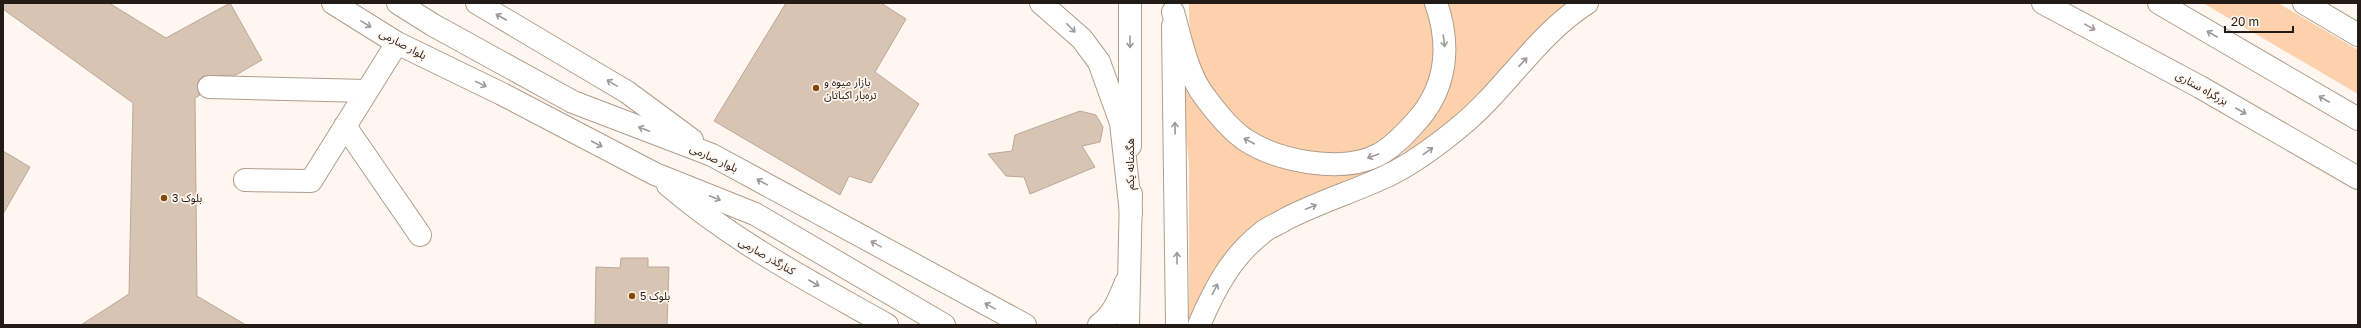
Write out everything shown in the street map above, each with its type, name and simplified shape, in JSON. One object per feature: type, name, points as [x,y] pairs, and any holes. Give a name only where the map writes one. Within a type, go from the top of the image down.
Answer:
[{"type":"main road","name":"بلوار صارمی","points":[[333,3],[397,43],[502,94],[655,174],[755,214],[944,325]]},
{"type":"main road","name":"بلوار صارمی","points":[[398,3],[433,25],[573,102],[712,155],[1025,325]]},
{"type":"main road","points":[[477,3],[627,92],[712,155]]},
{"type":"main road","points":[[1041,3],[1082,39],[1099,62],[1121,123],[1131,213]]},
{"type":"main road","name":"هگمتانه یکم","points":[[1128,325],[1131,213],[1130,3]]},
{"type":"main road","points":[[1173,8],[1193,75],[1204,96],[1223,120],[1244,139],[1273,153],[1299,160],[1327,164],[1354,162],[1378,155],[1399,140],[1421,116],[1437,90],[1444,68],[1445,45],[1436,3]]},
{"type":"main road","points":[[1199,325],[1215,287],[1240,254],[1264,231],[1305,209],[1387,176],[1413,162],[1468,120],[1543,40],[1587,3]]},
{"type":"main road","name":"بزرگراه ستاری","points":[[2028,3],[2053,8],[2200,87],[2358,178]]},
{"type":"main road","points":[[2159,3],[2358,119]]},
{"type":"main road","points":[[2304,3],[2356,28]]},
{"type":"main road","points":[[1173,8],[1177,325]]},
{"type":"main road","points":[[245,180],[311,181],[397,43]]},
{"type":"main road","points":[[209,87],[367,91]]},
{"type":"main road","points":[[345,126],[420,235]]},
{"type":"main road","name":"کنارگذر صارمی","points":[[655,174],[694,208],[739,240],[887,325]]},
{"type":"main road","points":[[1100,325],[1107,320],[1116,308],[1130,272]]},
{"type":"shaded area","points":[[1189,3],[1425,3],[1434,45],[1434,60],[1431,77],[1424,93],[1409,115],[1388,135],[1370,147],[1356,151],[1331,153],[1298,150],[1267,139],[1253,131],[1228,109],[1206,83],[1201,76],[1195,61],[1190,28]]},
{"type":"shaded area","points":[[1448,3],[1578,3],[1441,133],[1402,155],[1430,121],[1449,86],[1454,67],[1456,48],[1454,26]]},
{"type":"shaded area","points":[[2203,3],[2278,3],[2358,50],[2358,94]]},
{"type":"shaded area","points":[[1178,56],[1202,112],[1221,133],[1294,170],[1310,174],[1342,174],[1388,166],[1297,204],[1189,325],[1189,164]]},
{"type":"building","name":"بلوک 3","points":[[3,3],[109,3],[166,38],[230,3],[262,60],[236,75],[203,76],[199,80],[197,86],[200,95],[195,98],[197,296],[246,325],[81,325],[129,294],[133,103],[3,9]]},
{"type":"building","name":"بازار میوه و تره‌بار اکباتان","points":[[786,3],[881,3],[906,19],[875,72],[919,104],[871,183],[849,176],[840,195],[714,121]]},
{"type":"building","points":[[1080,111],[1096,115],[1103,127],[1100,142],[1082,146],[1095,167],[1030,194],[1024,177],[1006,176],[988,154],[1012,151],[1015,135]]},
{"type":"building","points":[[3,151],[30,167],[3,214]]},
{"type":"building","name":"بلوک 5","points":[[621,258],[648,258],[648,267],[669,267],[667,325],[595,325],[596,267],[620,268]]},
{"type":"place","name":"بازار میوه و تره‌بار اکباتان","points":[[816,88]]},
{"type":"place","name":"بلوک 3","points":[[164,198]]},
{"type":"place","name":"بلوک 5","points":[[632,296]]}]
